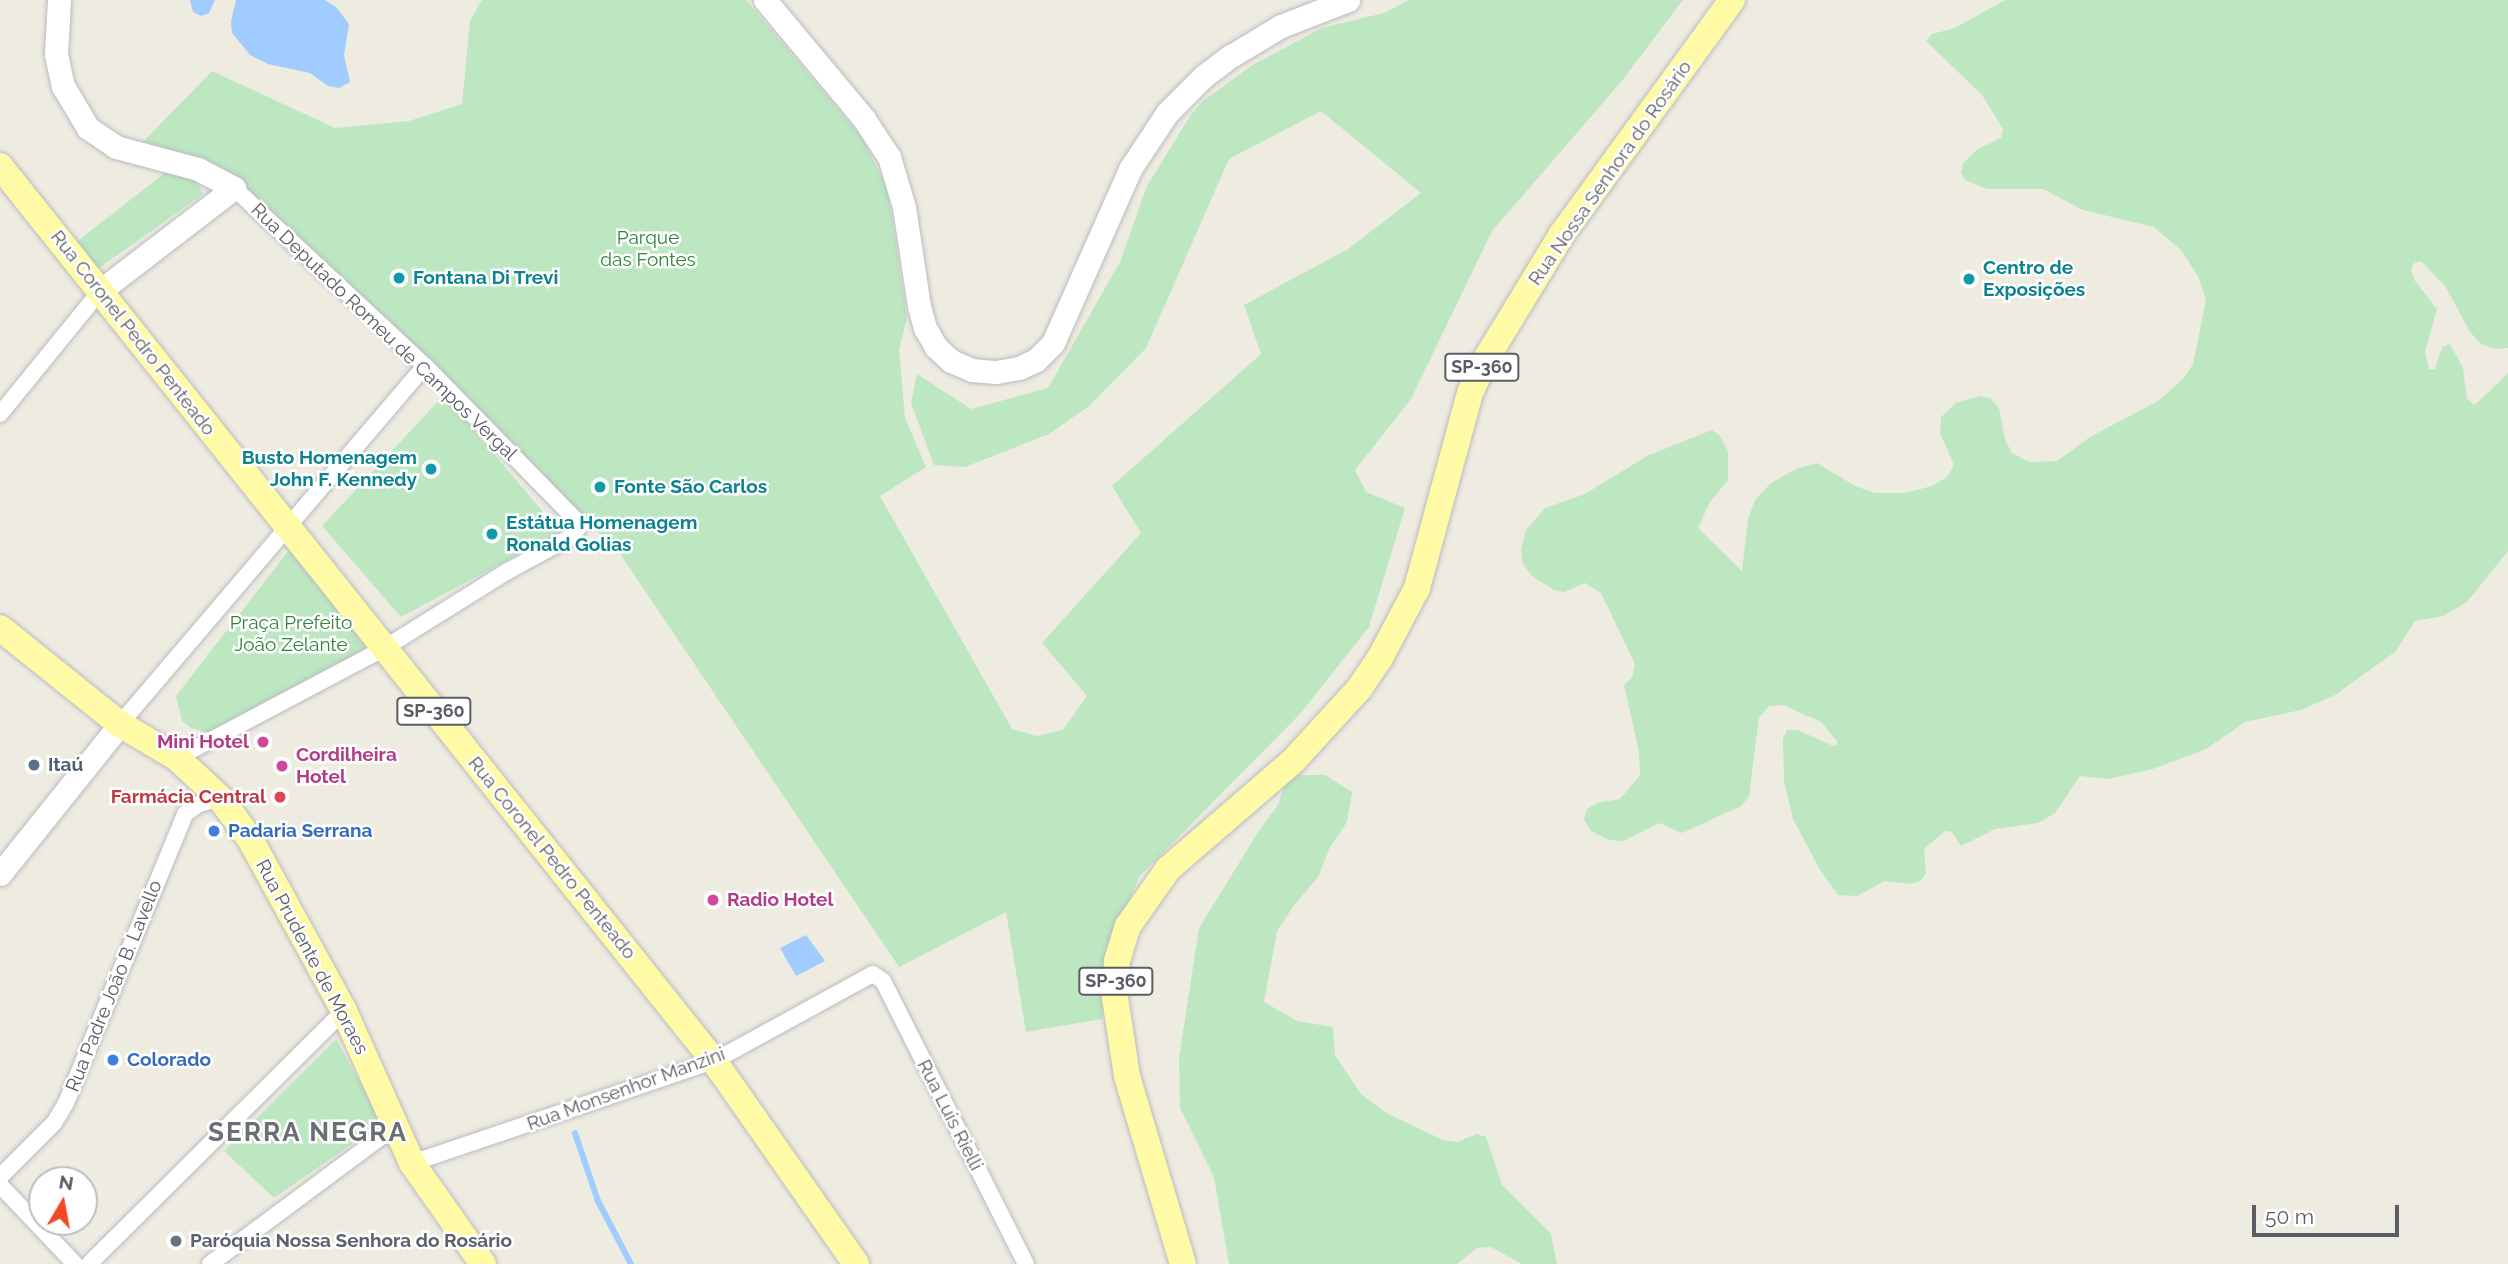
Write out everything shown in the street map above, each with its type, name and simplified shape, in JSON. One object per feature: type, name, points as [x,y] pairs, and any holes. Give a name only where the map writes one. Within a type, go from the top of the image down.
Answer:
[{"type":"main road","name":"Rua Nossa Senhora do Rosário","points":[[1183,1264],[1127,1076],[1115,998],[1117,961],[1128,926],[1168,869],[1293,761],[1359,690],[1380,658],[1417,588],[1470,393],[1486,359],[1562,234],[1732,0]]},
{"type":"main road","name":"Rua Coronel Pedro Penteado","points":[[0,166],[714,1061],[856,1264]]},
{"type":"main road","points":[[0,628],[120,724],[177,758],[220,798]]},
{"type":"main road","name":"Rua Prudente de Moraes","points":[[220,798],[250,839],[344,1011],[412,1163],[483,1264]]},
{"type":"street","points":[[59,0],[56,54],[63,86],[88,128],[116,147],[198,169],[234,188]]},
{"type":"street","points":[[765,0],[864,119],[889,157],[901,195],[919,306],[925,328],[936,347],[951,361],[972,370],[996,372],[1019,368],[1036,360],[1053,344],[1130,169],[1167,113],[1204,76],[1231,56],[1281,26],[1348,0]]},
{"type":"street","name":"Rua Deputado Romeu de Campos Vergal","points":[[101,290],[234,188],[425,366],[577,521],[579,530],[569,538],[508,571],[383,649]]},
{"type":"street","points":[[0,414],[101,290]]},
{"type":"street","points":[[0,874],[120,724],[425,366]]},
{"type":"street","points":[[177,758],[383,649]]},
{"type":"street","name":"Rua Padre João B. Lavello","points":[[0,1177],[54,1123],[66,1103],[185,814],[198,804],[220,798]]},
{"type":"street","name":"Rua Luis Rielli","points":[[867,975],[873,974],[883,981],[1026,1264]]},
{"type":"street","name":"Rua Monsenhor Manzini","points":[[412,1163],[714,1061],[867,975]]},
{"type":"street","points":[[89,1264],[344,1011]]},
{"type":"street","points":[[210,1264],[396,1126]]},
{"type":"street","points":[[0,1185],[75,1264]]},
{"type":"green space","name":"Parque das Fontes","points":[[482,0],[746,0],[863,139],[886,186],[892,217],[907,318],[899,349],[905,418],[926,467],[880,496],[1012,729],[1037,736],[1063,730],[1087,696],[1042,643],[1141,533],[1112,486],[1261,354],[1244,305],[1348,249],[1421,193],[1321,111],[1229,159],[1146,348],[1089,406],[1049,434],[965,467],[934,465],[911,403],[917,374],[971,409],[1048,388],[1120,262],[1147,186],[1190,116],[1202,102],[1251,66],[1322,28],[1384,13],[1409,0],[1683,0],[1621,82],[1492,231],[1411,399],[1355,470],[1366,492],[1405,508],[1369,627],[1300,714],[1139,877],[1122,918],[1108,964],[1102,1019],[1026,1032],[1006,912],[899,967],[614,545],[589,527],[445,378],[242,187],[141,144],[212,71],[335,128],[409,121],[462,104],[470,21]]},
{"type":"green space","points":[[2005,0],[2508,0],[2508,348],[2496,349],[2481,344],[2470,332],[2445,286],[2421,261],[2414,263],[2411,270],[2415,281],[2437,309],[2425,352],[2429,369],[2435,369],[2442,347],[2450,344],[2463,368],[2467,399],[2475,405],[2508,373],[2508,551],[2467,602],[2443,616],[2415,621],[2395,652],[2335,695],[2301,710],[2245,722],[2206,749],[2153,769],[2108,779],[2080,776],[2055,813],[2038,823],[1995,829],[1961,846],[1952,832],[1945,831],[1924,849],[1926,873],[1921,881],[1910,884],[1885,881],[1857,896],[1838,895],[1820,870],[1793,819],[1784,781],[1783,739],[1787,730],[1798,730],[1833,746],[1837,745],[1837,741],[1821,722],[1783,705],[1769,706],[1759,718],[1749,796],[1741,806],[1682,833],[1659,823],[1623,841],[1609,840],[1591,831],[1584,819],[1587,809],[1597,803],[1620,799],[1640,775],[1639,752],[1624,685],[1632,678],[1635,664],[1601,593],[1585,583],[1564,592],[1554,590],[1532,576],[1523,564],[1521,549],[1526,530],[1545,508],[1585,494],[1647,456],[1712,430],[1721,437],[1728,452],[1728,480],[1710,502],[1698,528],[1742,571],[1748,519],[1755,500],[1771,483],[1796,469],[1817,463],[1855,486],[1875,493],[1905,493],[1932,486],[1947,477],[1954,465],[1940,433],[1941,417],[1956,403],[1980,396],[1990,398],[1999,408],[2005,440],[2012,453],[2029,462],[2057,461],[2090,437],[2158,401],[2183,379],[2193,364],[2206,300],[2198,276],[2181,250],[2154,227],[2083,210],[2043,189],[1987,189],[1965,180],[1961,172],[1963,163],[1978,149],[2001,138],[2003,129],[1982,95],[1926,41],[1932,34],[1955,28]]},
{"type":"green space","points":[[166,172],[194,176],[203,194],[95,271],[75,243]]},
{"type":"green space","points":[[444,395],[560,532],[401,617],[322,526]]},
{"type":"green space","name":"Praça Prefeito João Zelante","points":[[289,550],[370,650],[212,734],[191,728],[182,721],[176,696]]},
{"type":"green space","points":[[1294,775],[1325,775],[1352,792],[1347,822],[1329,849],[1318,877],[1277,931],[1264,1002],[1297,1021],[1333,1027],[1335,1055],[1361,1094],[1388,1114],[1443,1140],[1457,1142],[1477,1134],[1486,1137],[1502,1185],[1551,1234],[1557,1264],[1522,1264],[1491,1247],[1477,1248],[1457,1264],[1229,1264],[1214,1177],[1180,1108],[1179,1058],[1199,928],[1260,829],[1278,805],[1283,790],[1280,788]]},
{"type":"green space","points":[[336,1039],[382,1123],[274,1198],[224,1151]]},
{"type":"water","points":[[190,0],[215,0],[209,13],[201,16],[193,12]]},
{"type":"water","points":[[236,0],[325,0],[336,7],[349,24],[344,55],[350,82],[339,88],[328,86],[310,73],[268,64],[250,55],[232,33],[231,21]]},
{"type":"water","points":[[806,935],[825,961],[796,976],[780,948]]},
{"type":"waterway","points":[[575,1133],[598,1201],[631,1264]]},
{"type":"place","name":"Fontana Di Trevi","points":[[399,278]]},
{"type":"place","name":"Centro de Exposições","points":[[1969,279]]},
{"type":"place","name":"Busto Homenagem John F. Kennedy","points":[[431,469]]},
{"type":"place","name":"Fonte São Carlos","points":[[600,487]]},
{"type":"place","name":"Estátua Homenagem Ronald Golias","points":[[492,534]]},
{"type":"place","name":"Mini Hotel","points":[[263,742]]},
{"type":"place","name":"Itaú","points":[[34,765]]},
{"type":"place","name":"Cordilheira Hotel","points":[[282,766]]},
{"type":"place","name":"Farmácia Central","points":[[280,797]]},
{"type":"place","name":"Padaria Serrana","points":[[214,831]]},
{"type":"place","name":"Radio Hotel","points":[[713,900]]},
{"type":"place","name":"Colorado","points":[[113,1060]]},
{"type":"place","name":"Paróquia Nossa Senhora do Rosário","points":[[176,1241]]},
{"type":"district","name":"SERRA NEGRA","points":[[308,1133]]}]
